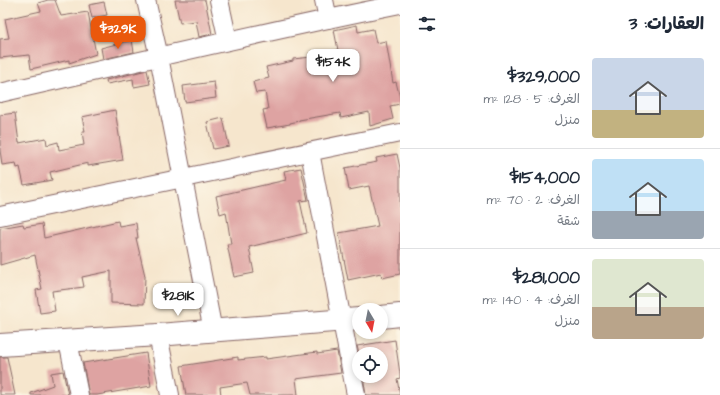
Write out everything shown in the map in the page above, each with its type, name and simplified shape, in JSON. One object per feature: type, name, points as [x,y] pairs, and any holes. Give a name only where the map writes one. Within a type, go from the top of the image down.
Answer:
[{"type":"street","points":[[146,0],[159,57],[213,331]]},
{"type":"street","points":[[219,0],[228,41]]},
{"type":"street","points":[[324,0],[328,19]]},
{"type":"street","points":[[0,93],[228,41],[400,4]]},
{"type":"street","points":[[0,216],[400,133]]},
{"type":"street","points":[[310,152],[351,320],[356,395]]},
{"type":"street","points":[[388,317],[400,316]]},
{"type":"street","points":[[0,345],[158,335],[351,320]]},
{"type":"street","points":[[158,335],[170,395]]},
{"type":"street","points":[[68,341],[79,395]]},
{"type":"building","points":[[48,0],[55,0],[61,16],[88,12],[96,54],[69,63],[69,60],[31,69],[29,55],[0,58],[0,39],[9,38],[5,19],[41,11],[38,3]]},
{"type":"building","points":[[175,0],[205,0],[212,34],[199,37],[196,21],[180,23]]},
{"type":"building","points":[[104,2],[107,15],[92,18],[89,5]]},
{"type":"building","points":[[357,25],[358,32],[373,29],[376,43],[386,41],[393,83],[396,82],[400,98],[400,104],[390,106],[393,119],[370,126],[369,112],[341,118],[340,113],[299,120],[290,124],[267,128],[263,110],[268,109],[265,92],[256,93],[253,82],[269,78],[266,67],[293,61],[293,59],[321,56],[320,54],[338,50],[334,30]]},
{"type":"building","points":[[132,40],[134,52],[103,59],[101,48]]},
{"type":"building","points":[[147,70],[150,84],[134,87],[133,79],[107,84],[106,80]]},
{"type":"building","points":[[214,82],[216,98],[185,102],[183,86]]},
{"type":"building","points":[[115,110],[123,160],[88,166],[88,163],[50,172],[52,180],[24,185],[20,167],[17,168],[16,163],[2,165],[0,150],[0,115],[15,113],[19,143],[46,138],[47,145],[58,142],[59,150],[84,145],[82,131],[85,131],[82,117]]},
{"type":"building","points":[[223,118],[229,146],[213,149],[207,122]]},
{"type":"building","points":[[397,154],[400,168],[400,274],[382,278],[381,273],[348,280],[339,233],[378,226],[369,186],[349,190],[345,168],[377,162],[376,158]]},
{"type":"building","points":[[301,168],[308,200],[300,201],[307,233],[249,247],[254,273],[234,277],[227,244],[231,244],[226,212],[220,214],[216,196],[286,180],[284,171]]},
{"type":"building","points":[[118,221],[119,226],[136,223],[138,238],[136,238],[145,276],[144,304],[111,303],[111,271],[82,277],[84,287],[52,291],[55,311],[40,313],[36,290],[42,289],[35,255],[0,265],[0,228],[23,224],[24,227],[42,224],[44,238]]},
{"type":"building","points":[[395,340],[400,374],[400,378],[397,379],[400,395],[366,395],[364,383],[388,383],[388,347],[357,346]]},
{"type":"building","points":[[337,351],[341,373],[296,379],[298,395],[250,395],[247,383],[220,387],[221,395],[186,395],[181,366],[238,357],[238,360],[266,357],[266,359],[317,352],[317,354]]},
{"type":"building","points":[[146,353],[151,386],[89,395],[83,363]]},
{"type":"building","points":[[0,357],[7,357],[15,395],[0,395]]},
{"type":"building","points":[[63,371],[68,395],[31,395],[31,393],[53,385],[51,373]]}]
